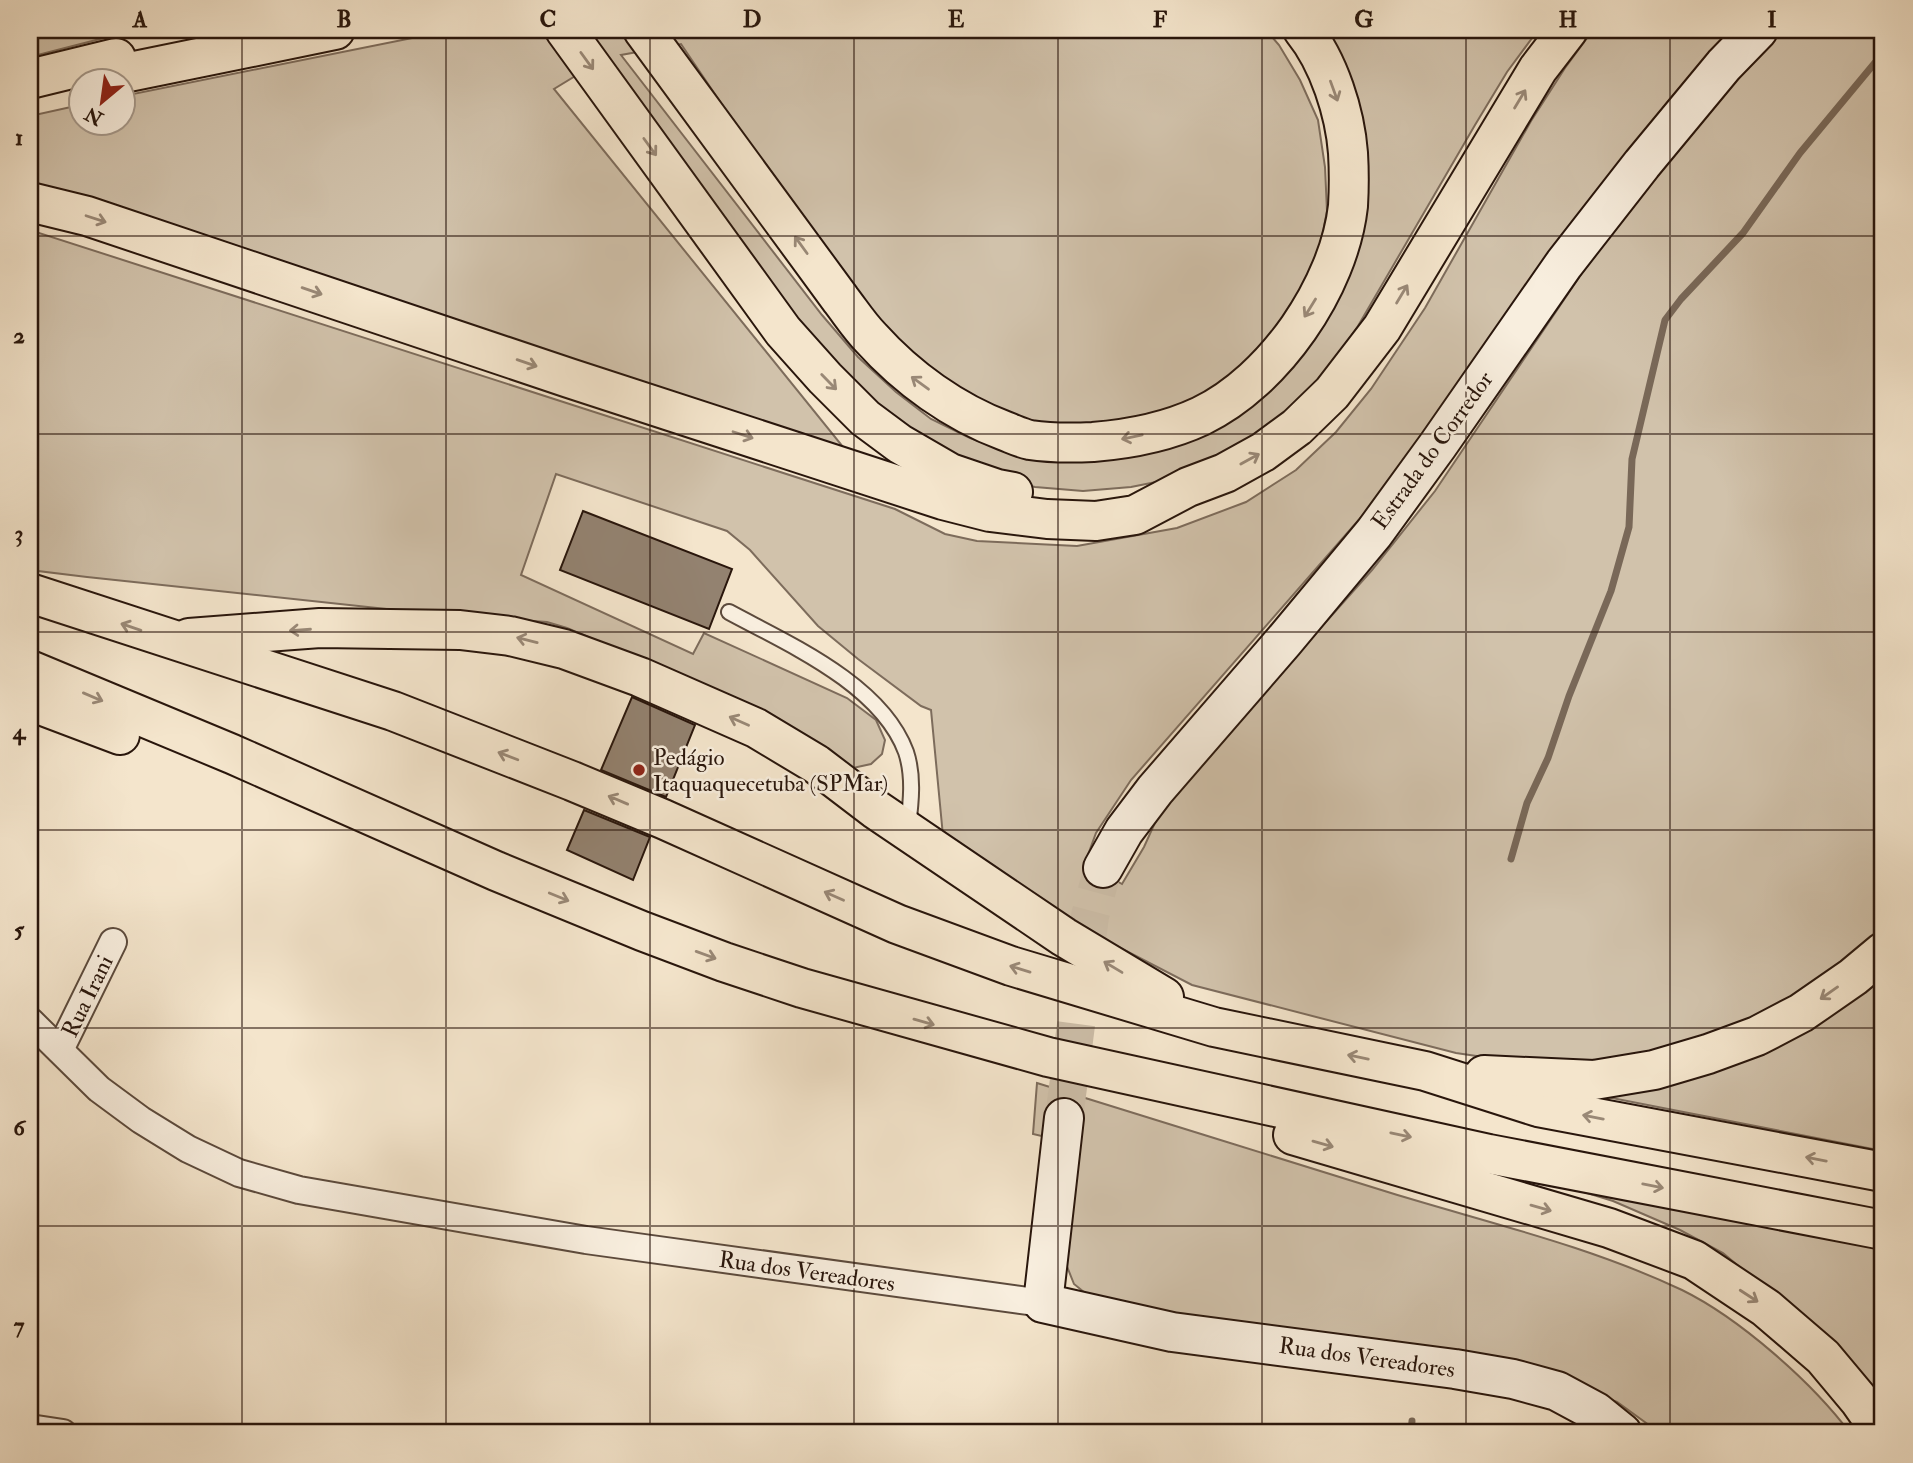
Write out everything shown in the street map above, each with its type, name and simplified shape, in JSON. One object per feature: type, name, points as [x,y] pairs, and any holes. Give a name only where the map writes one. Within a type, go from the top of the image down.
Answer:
[{"type":"highway","points":[[30,79],[229,30]]},
{"type":"highway","points":[[136,71],[335,30]]},
{"type":"highway","points":[[565,30],[783,331],[865,418],[900,444],[950,473],[997,489],[1047,498],[1110,501],[1150,496],[1188,487]]},
{"type":"highway","points":[[643,30],[841,300],[870,337],[905,372],[946,402],[986,424],[1029,439],[1074,443],[1124,440],[1169,429],[1202,415],[1234,396],[1263,372],[1289,341],[1313,304],[1331,270],[1340,242],[1348,206],[1349,166],[1346,129],[1336,96],[1325,67],[1303,30]]},
{"type":"highway","points":[[30,202],[87,216],[943,500],[990,512],[1096,522],[1135,515],[1188,487],[1225,473],[1263,452],[1297,427],[1332,393],[1382,328],[1538,69],[1568,30]]},
{"type":"highway","points":[[30,92],[66,85]]},
{"type":"highway","points":[[41,595],[170,640],[393,711],[663,819],[897,924],[1011,966],[1214,1027],[1425,1071],[1538,1107],[1883,1172]]},
{"type":"highway","points":[[170,640],[320,628],[460,630],[510,636],[564,649],[640,677],[756,728],[816,764],[875,809],[1063,937],[1214,1027]]},
{"type":"highway","points":[[30,670],[232,754],[496,871],[642,931],[802,988],[1048,1057],[1489,1154],[1883,1230]]},
{"type":"highway","points":[[30,701],[496,871]]},
{"type":"highway","points":[[1425,1071],[1594,1080],[1654,1070],[1757,1036],[1801,1013],[1853,977],[1883,951]]},
{"type":"highway","points":[[1048,1057],[1117,1087],[1231,1117],[1609,1228],[1694,1260],[1766,1308],[1823,1357],[1882,1433]]},
{"type":"street","name":"Estrada do Corredor","points":[[1103,868],[1124,831],[1155,790],[1374,533],[1564,264],[1642,164],[1724,65],[1758,30]]},
{"type":"street","name":"Rua Irani","points":[[60,1050],[113,942]]},
{"type":"street","name":"Rua dos Vereadores","points":[[30,1021],[99,1089],[141,1120],[188,1149],[239,1173],[299,1190],[586,1240],[1042,1303],[1172,1332],[1513,1379],[1557,1391],[1596,1412],[1622,1433]]},
{"type":"street","points":[[1042,1303],[1064,1118]]},
{"type":"street","points":[[30,1428],[63,1433]]},
{"type":"lane","points":[[729,612],[823,663],[871,700],[893,728],[906,753],[912,789],[908,831]]},
{"type":"shaded area","points":[[30,30],[135,30],[30,57]]},
{"type":"shaded area","points":[[452,30],[1266,30],[1279,45],[1300,80],[1318,120],[1325,167],[1327,211],[1319,253],[1303,290],[1258,355],[1189,407],[1073,432],[989,414],[906,363],[681,44],[621,55],[822,315],[858,357],[896,392],[931,419],[970,438],[1014,454],[1107,460],[1312,328],[1345,155],[1294,30],[1538,30],[1507,72],[1358,326],[1327,371],[1293,407],[1255,438],[1176,478],[1131,487],[1083,491],[1035,487],[991,477],[949,461],[834,374],[595,64],[554,89],[856,463],[30,193],[30,116],[66,108],[66,136],[136,136],[136,93]]},
{"type":"shaded area","points":[[1593,30],[1730,30],[1670,99],[1531,279],[1419,441],[1363,515],[1131,780],[1096,833],[1085,863],[1122,884],[1144,847],[1158,816],[1184,782],[1372,570],[1435,491],[1582,273],[1664,164],[1717,99],[1780,30],[1883,30],[1883,931],[1848,963],[1762,1017],[1627,1062],[1531,1064],[1456,1053],[1192,985],[1045,909],[943,836],[931,710],[921,706],[818,626],[750,550],[727,531],[556,474],[521,575],[693,654],[704,633],[847,698],[876,720],[885,740],[882,754],[871,764],[853,768],[767,713],[567,628],[547,622],[433,614],[30,570],[30,230],[895,509],[945,534],[977,541],[1077,546],[1177,528],[1246,502],[1296,470],[1336,432],[1371,389],[1425,308],[1531,121]]},
{"type":"shaded area","points":[[1883,973],[1883,1151],[1586,1093]]},
{"type":"shaded area","points":[[1037,1083],[1538,1236],[1647,1274],[1704,1302],[1750,1334],[1816,1393],[1850,1433],[1660,1433],[1617,1402],[1560,1381],[1274,1334],[1095,1301],[1074,1284],[1064,1259],[1076,1144],[1033,1134]]},
{"type":"shaded area","points":[[1497,1165],[1613,1186],[1883,1249],[1883,1406],[1767,1290],[1723,1253],[1680,1230],[1613,1201]]},
{"type":"building","points":[[583,511],[732,569],[709,629],[560,570]]},
{"type":"building","points":[[632,697],[695,725],[666,797],[601,770]]},
{"type":"building","points":[[584,810],[650,837],[633,880],[567,850]]},
{"type":"waterway","points":[[1511,859],[1527,803],[1548,758],[1569,696],[1611,591],[1629,527],[1632,459],[1665,320],[1681,299],[1743,233],[1800,153],[1883,53]]},
{"type":"waterway","points":[[1411,1433],[1412,1421]]},
{"type":"tunnel","points":[[1064,1118],[1090,916],[1103,868]]},
{"type":"place","name":"Pedágio Itaquaquecetuba (SPMar)","points":[[639,770]]}]
